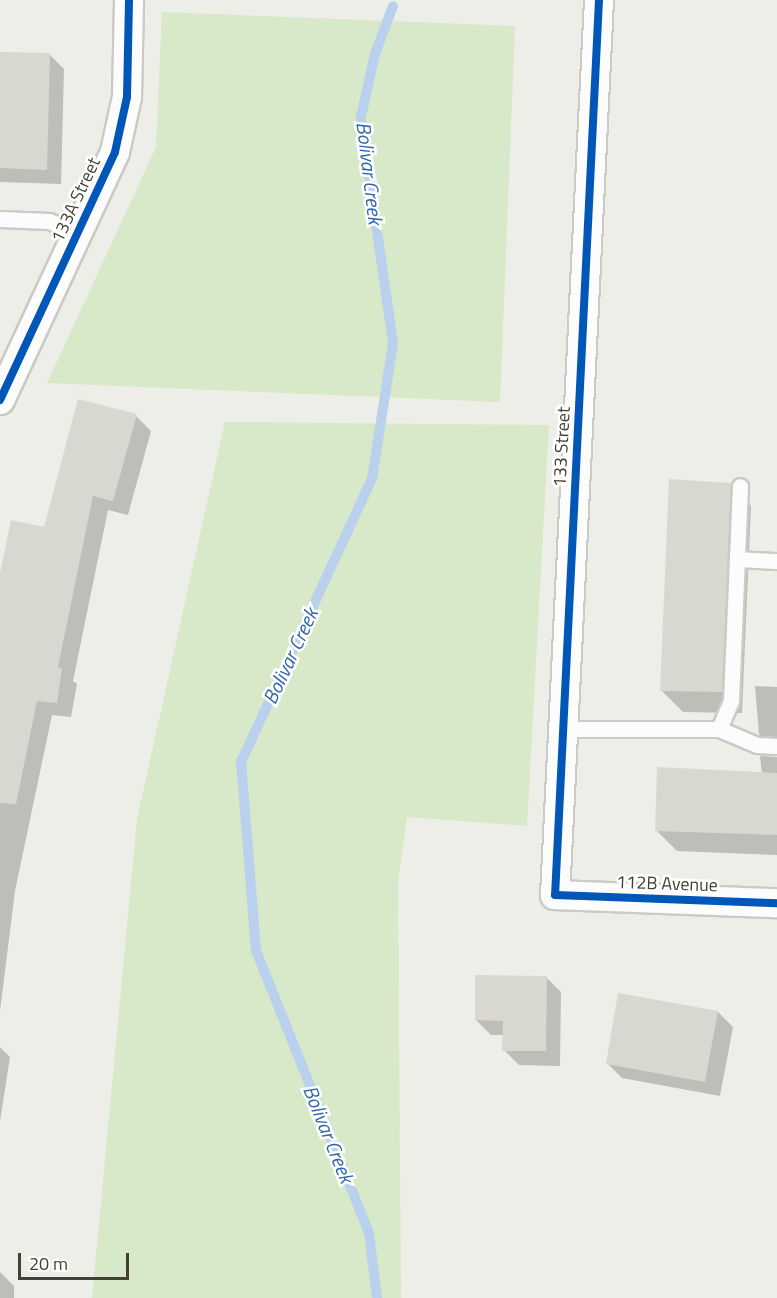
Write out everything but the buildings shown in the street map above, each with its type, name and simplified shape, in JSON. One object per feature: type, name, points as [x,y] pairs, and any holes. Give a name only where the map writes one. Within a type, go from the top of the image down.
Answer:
[{"type":"street","name":"133A Street","points":[[0,400],[78,232],[123,125],[129,0]]},
{"type":"street","name":"133 Street","points":[[555,895],[599,0]]},
{"type":"street","name":"112B Avenue","points":[[555,895],[777,903]]},
{"type":"lane","points":[[0,219],[50,221],[78,232]]},
{"type":"lane","points":[[719,729],[731,701],[740,486]]},
{"type":"lane","points":[[737,559],[777,561]]},
{"type":"lane","points":[[564,729],[719,729],[757,745],[777,746]]},
{"type":"green space","points":[[162,12],[515,26],[500,402],[47,383],[156,147]]},
{"type":"green space","points":[[225,422],[549,425],[527,826],[407,817],[398,882],[401,1298],[92,1298],[137,819]]},
{"type":"waterway","name":"Bolivar Creek","points":[[377,1298],[369,1233],[256,951],[241,762],[372,479],[393,343],[361,117],[375,54],[393,6]]},
{"type":"cycle path","points":[[0,400],[115,152],[127,97],[129,0]]},
{"type":"cycle path","points":[[599,0],[555,895],[777,903]]}]
